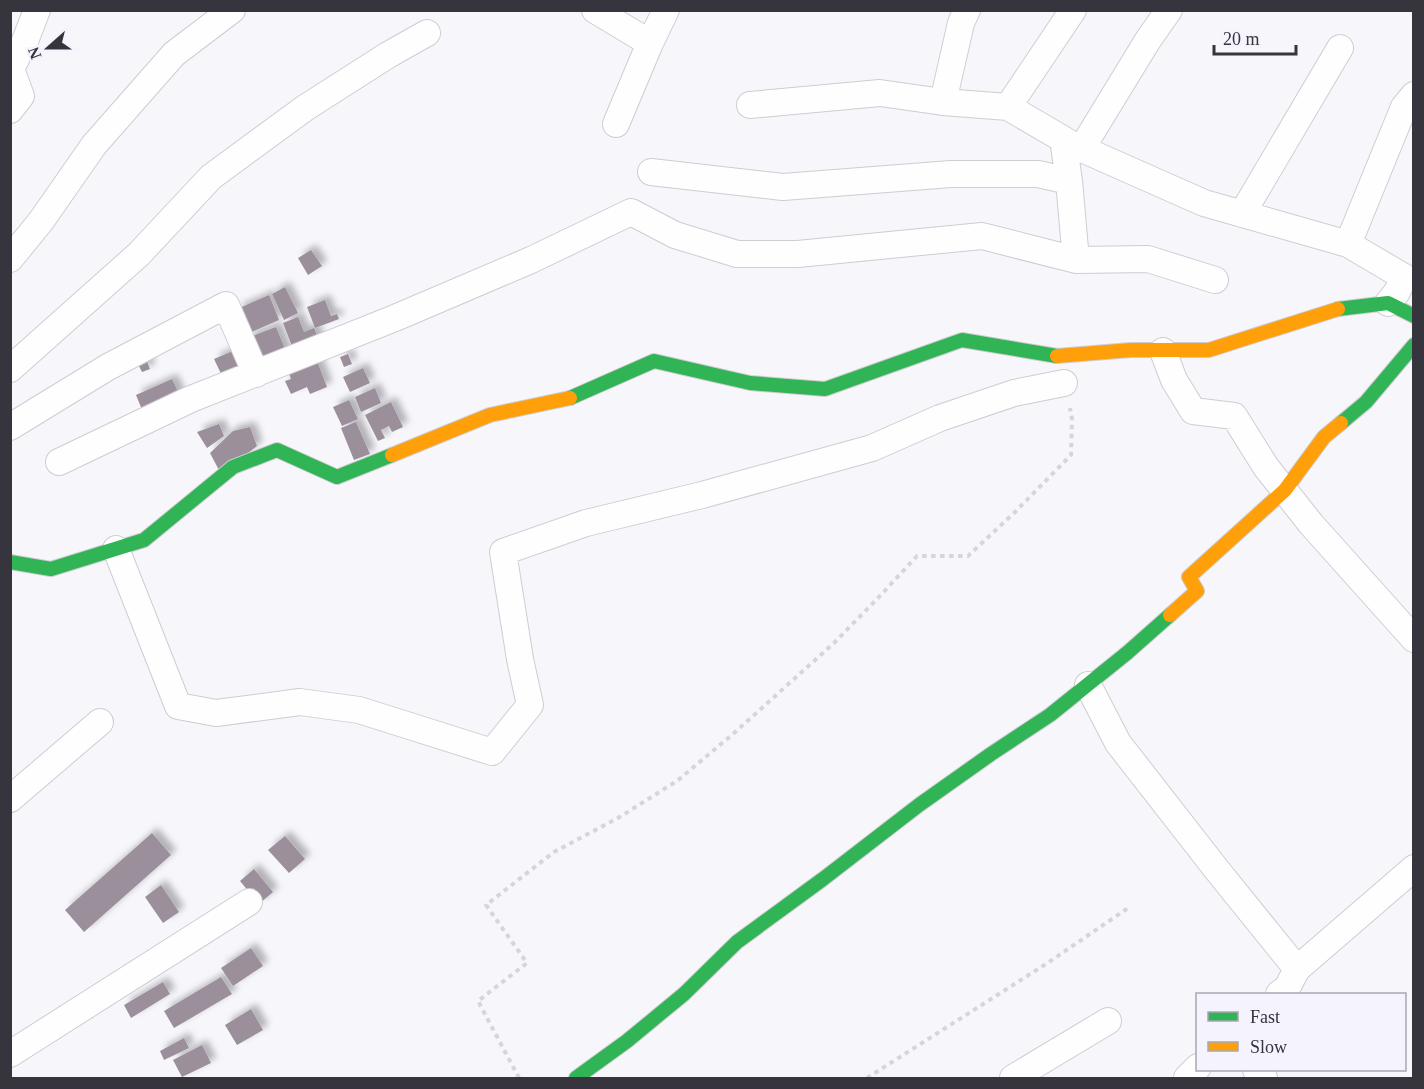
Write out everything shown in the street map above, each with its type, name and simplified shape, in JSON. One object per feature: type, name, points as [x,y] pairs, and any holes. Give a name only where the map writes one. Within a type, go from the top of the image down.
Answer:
[{"type":"street","points":[[10,110],[21,96],[11,69],[26,40],[37,10]]},
{"type":"street","points":[[10,259],[41,220],[94,145],[174,54],[231,10]]},
{"type":"street","points":[[595,10],[650,44]]},
{"type":"street","points":[[616,124],[666,10]]},
{"type":"street","points":[[943,102],[961,23],[967,10]]},
{"type":"street","points":[[1008,107],[1073,10]]},
{"type":"street","points":[[1076,260],[1070,181],[1072,143],[1169,10]]},
{"type":"street","points":[[10,369],[139,254],[211,177],[305,108],[427,33]]},
{"type":"street","points":[[1242,214],[1340,48]]},
{"type":"street","points":[[750,105],[880,93],[943,102],[1008,107],[1072,143],[1204,203],[1348,244],[1404,277],[1397,292],[1388,303]]},
{"type":"street","points":[[1348,244],[1404,107],[1413,95]]},
{"type":"street","points":[[651,172],[783,187],[951,174],[1038,174],[1070,181]]},
{"type":"street","points":[[59,462],[191,399],[395,318],[531,260],[631,212],[675,235],[737,254],[798,254],[982,236],[1076,260],[1148,259],[1215,280]]},
{"type":"street","points":[[10,562],[51,569],[144,540],[233,467],[277,450],[337,477],[490,415],[568,399],[654,361],[750,383],[825,389],[962,340],[1057,356],[1131,350],[1209,350],[1337,309],[1388,303],[1413,316]]},
{"type":"street","points":[[10,427],[108,367],[226,304],[256,374]]},
{"type":"street","points":[[576,1078],[627,1041],[684,994],[736,942],[919,805],[1050,715],[1127,653],[1197,591],[1189,577],[1285,490],[1324,437],[1366,402],[1413,345]]},
{"type":"street","points":[[1163,351],[1174,380],[1193,411],[1234,416],[1266,467],[1311,524],[1413,639]]},
{"type":"street","points":[[116,549],[178,706],[216,713],[300,702],[359,710],[492,752],[530,705],[503,552],[586,523],[702,495],[872,448],[940,418],[1014,393],[1064,384]]},
{"type":"street","points":[[1088,685],[1118,743],[1297,969]]},
{"type":"street","points":[[10,799],[100,722]]},
{"type":"street","points":[[1280,993],[1287,988],[1297,969],[1413,868]]},
{"type":"street","points":[[10,1054],[249,902]]},
{"type":"street","points":[[1012,1078],[1108,1021]]},
{"type":"path","points":[[519,1078],[478,1001],[527,963],[486,905],[554,852],[618,818],[677,781],[834,643],[917,556],[968,556],[1071,455],[1072,418],[1064,384]]},
{"type":"path","points":[[867,1078],[1046,964],[1131,906]]},
{"type":"building","points":[[311,250],[322,266],[308,275],[298,258]]},
{"type":"building","points":[[285,287],[298,313],[284,320],[272,294]]},
{"type":"building","points":[[269,295],[279,320],[247,334],[237,309]]},
{"type":"building","points":[[325,300],[331,316],[337,314],[339,319],[315,328],[307,307]]},
{"type":"building","points":[[298,317],[304,332],[314,328],[321,345],[295,354],[283,323]]},
{"type":"building","points":[[276,327],[288,356],[259,367],[247,338]]},
{"type":"building","points":[[240,348],[251,372],[226,384],[214,359]]},
{"type":"building","points":[[314,353],[327,387],[310,394],[307,387],[291,394],[285,381],[291,379],[287,368]]},
{"type":"building","points":[[348,354],[352,364],[344,367],[340,357]]},
{"type":"building","points":[[145,356],[150,369],[142,372],[136,360]]},
{"type":"building","points":[[363,368],[370,383],[350,392],[343,377]]},
{"type":"building","points":[[172,379],[182,400],[145,417],[136,395]]},
{"type":"building","points":[[375,388],[381,403],[361,412],[355,397]]},
{"type":"building","points":[[349,400],[358,419],[342,426],[333,407]]},
{"type":"building","points":[[391,402],[403,427],[392,432],[389,426],[381,430],[385,438],[378,441],[365,415]]},
{"type":"building","points":[[356,422],[370,454],[354,460],[341,428]]},
{"type":"building","points":[[219,424],[224,436],[207,448],[197,432]]},
{"type":"building","points":[[250,427],[257,446],[221,474],[210,453],[233,431]]},
{"type":"building","points":[[152,833],[171,855],[84,932],[65,910]]},
{"type":"building","points":[[285,836],[305,859],[289,873],[268,850]]},
{"type":"building","points":[[254,869],[273,892],[259,904],[240,881]]},
{"type":"building","points":[[161,885],[179,912],[163,923],[145,897]]},
{"type":"building","points":[[251,948],[263,966],[233,986],[221,968]]},
{"type":"building","points":[[221,977],[232,994],[174,1028],[164,1011]]},
{"type":"building","points":[[163,982],[170,994],[131,1018],[124,1005]]},
{"type":"building","points":[[251,1009],[263,1030],[237,1045],[225,1025]]},
{"type":"building","points":[[184,1038],[189,1048],[164,1060],[160,1051]]},
{"type":"building","points":[[202,1045],[211,1063],[182,1077],[173,1060]]},
{"type":"traffic: fast","points":[[1338,309],[1388,303],[1414,316]]},
{"type":"traffic: fast","points":[[570,398],[654,361],[750,383],[825,389],[962,340],[1057,356]]},
{"type":"traffic: fast","points":[[1341,423],[1366,402],[1414,345]]},
{"type":"traffic: fast","points":[[10,562],[51,569],[144,540],[233,467],[277,450],[337,477],[392,455]]},
{"type":"traffic: fast","points":[[576,1078],[627,1041],[684,994],[737,942],[919,805],[1050,715],[1170,615]]},
{"type":"traffic: slow","points":[[1057,356],[1131,350],[1209,350],[1338,309]]},
{"type":"traffic: slow","points":[[392,455],[490,415],[570,398]]},
{"type":"traffic: slow","points":[[1170,615],[1197,591],[1189,577],[1285,490],[1324,437],[1341,423]]}]
